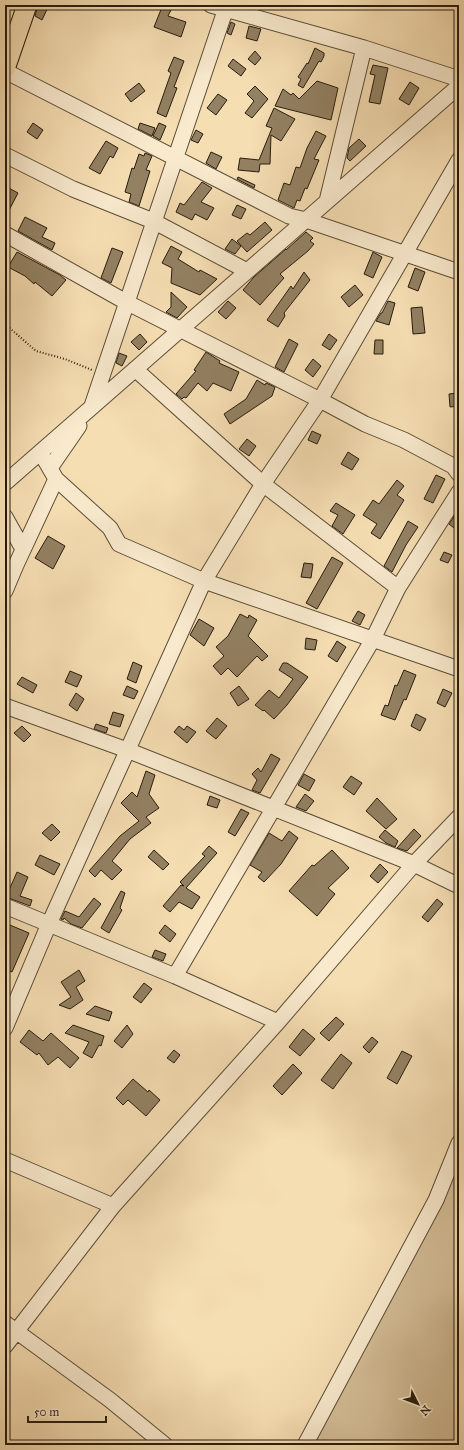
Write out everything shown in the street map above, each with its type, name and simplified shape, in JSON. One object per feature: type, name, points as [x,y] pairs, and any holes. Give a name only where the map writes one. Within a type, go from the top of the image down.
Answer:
[{"type":"main road","points":[[5,70],[27,5]]},
{"type":"street","points":[[5,591],[53,474],[92,407],[126,302],[141,262],[221,6],[364,48],[459,79]]},
{"type":"street","points":[[327,201],[364,48]]},
{"type":"street","points":[[5,70],[174,159],[289,216],[306,220],[459,272]]},
{"type":"street","points":[[5,483],[459,86]]},
{"type":"street","points":[[5,155],[73,189],[153,221],[247,271]]},
{"type":"street","points":[[5,1028],[49,924],[204,581],[263,484],[320,400],[459,160]]},
{"type":"street","points":[[5,234],[126,302],[366,424],[404,440],[453,466],[459,474]]},
{"type":"street","points":[[135,369],[263,484],[398,588]]},
{"type":"street","points":[[40,452],[53,474],[110,528],[119,544],[204,581],[459,669]]},
{"type":"street","points":[[175,976],[373,639],[398,588],[459,492]]},
{"type":"street","points":[[5,517],[23,549]]},
{"type":"street","points":[[5,706],[127,750],[414,864],[459,886]]},
{"type":"street","points":[[5,1346],[10,1327],[112,1206],[278,1022],[414,864],[459,817]]},
{"type":"street","points":[[5,906],[175,976],[278,1022]]},
{"type":"street","points":[[305,1445],[436,1200],[459,1143]]},
{"type":"street","points":[[5,1160],[112,1206]]},
{"type":"street","points":[[10,1327],[110,1400],[165,1445]]},
{"type":"path","points":[[5,324],[36,351],[65,359],[102,374]]},
{"type":"shaded area","points":[[459,1165],[459,1445],[301,1445]]},
{"type":"building","points":[[38,5],[49,5],[42,20],[35,16]]},
{"type":"building","points":[[162,7],[171,10],[168,16],[186,22],[181,37],[154,27]]},
{"type":"building","points":[[231,22],[235,24],[231,35],[227,33]]},
{"type":"building","points":[[249,26],[261,29],[257,41],[246,38]]},
{"type":"building","points":[[315,48],[324,53],[324,56],[321,62],[319,61],[303,88],[298,85],[301,79],[298,77],[307,63],[308,64]]},
{"type":"building","points":[[255,51],[261,58],[255,65],[248,59]]},
{"type":"building","points":[[174,57],[184,61],[174,87],[177,88],[166,117],[157,113],[171,73],[168,71]]},
{"type":"building","points":[[233,59],[246,69],[241,76],[228,66]]},
{"type":"building","points":[[373,65],[388,68],[380,104],[369,102],[375,75],[370,74]]},
{"type":"building","points":[[317,81],[338,88],[331,120],[275,106],[283,89],[291,95],[293,93],[299,99]]},
{"type":"building","points":[[410,82],[419,88],[409,105],[399,99]]},
{"type":"building","points":[[139,83],[145,91],[131,102],[125,94]]},
{"type":"building","points":[[255,86],[268,99],[252,118],[245,113],[254,101],[247,94]]},
{"type":"building","points":[[218,94],[227,100],[216,115],[207,108]]},
{"type":"building","points":[[274,108],[295,119],[281,141],[271,135],[270,164],[260,164],[259,172],[238,170],[240,158],[259,160],[272,128],[266,126]]},
{"type":"building","points":[[33,123],[43,130],[37,139],[27,132]]},
{"type":"building","points":[[140,123],[155,128],[152,136],[138,129]]},
{"type":"building","points":[[159,123],[166,126],[160,140],[153,136]]},
{"type":"building","points":[[196,130],[203,134],[198,143],[191,140]]},
{"type":"building","points":[[316,131],[326,136],[314,159],[319,160],[307,189],[305,188],[300,201],[297,200],[294,208],[278,200],[284,183],[290,185],[296,167],[300,168],[307,148]]},
{"type":"building","points":[[359,139],[366,146],[350,161],[347,158],[349,148]]},
{"type":"building","points":[[106,141],[118,148],[113,158],[110,156],[100,174],[89,168]]},
{"type":"building","points":[[211,152],[222,157],[216,169],[206,163]]},
{"type":"building","points":[[145,153],[152,156],[146,170],[150,171],[139,206],[129,202],[131,194],[125,192],[132,168],[134,169],[139,154],[144,156]]},
{"type":"building","points":[[238,177],[255,185],[254,188],[237,179]]},
{"type":"building","points":[[202,182],[212,188],[201,202],[214,208],[207,220],[195,214],[192,220],[176,212],[180,203],[184,205]]},
{"type":"building","points":[[5,186],[18,193],[5,218]]},
{"type":"building","points":[[237,205],[246,209],[241,219],[232,215]]},
{"type":"building","points":[[25,217],[47,228],[42,237],[55,243],[52,250],[18,231]]},
{"type":"building","points":[[265,222],[272,230],[247,252],[237,241],[247,233],[250,235]]},
{"type":"building","points":[[306,232],[313,238],[310,241],[314,244],[308,251],[280,274],[284,278],[260,305],[243,290],[254,277]]},
{"type":"building","points":[[232,239],[241,246],[235,254],[225,249]]},
{"type":"building","points":[[171,246],[182,252],[178,259],[199,272],[200,270],[217,279],[200,295],[171,283],[172,268],[162,263]]},
{"type":"building","points":[[112,248],[123,252],[111,283],[101,278]]},
{"type":"building","points":[[17,252],[60,275],[66,280],[52,296],[35,282],[34,284],[25,276],[8,267]]},
{"type":"building","points":[[373,252],[382,257],[373,278],[364,274]]},
{"type":"building","points":[[415,268],[425,272],[418,291],[408,287]]},
{"type":"building","points":[[304,272],[310,280],[284,313],[285,316],[278,327],[267,320],[291,286],[293,289]]},
{"type":"building","points":[[355,285],[363,295],[349,307],[341,297]]},
{"type":"building","points":[[171,292],[187,307],[177,318],[166,312],[171,307]]},
{"type":"building","points":[[228,301],[236,308],[226,319],[218,312]]},
{"type":"building","points":[[388,301],[395,303],[389,325],[376,321]]},
{"type":"building","points":[[422,307],[425,333],[413,334],[411,308]]},
{"type":"building","points":[[140,334],[147,342],[139,350],[131,342]]},
{"type":"building","points":[[329,334],[337,340],[330,350],[322,345]]},
{"type":"building","points":[[289,339],[298,344],[284,372],[275,367]]},
{"type":"building","points":[[375,340],[383,340],[383,354],[374,354]]},
{"type":"building","points":[[206,352],[220,361],[219,363],[239,372],[231,391],[213,383],[207,391],[198,383],[186,398],[184,397],[182,399],[176,394],[196,371],[194,370]]},
{"type":"building","points":[[119,353],[127,356],[122,366],[116,363]]},
{"type":"building","points":[[313,359],[321,366],[313,377],[305,370]]},
{"type":"building","points":[[257,380],[265,385],[266,383],[275,387],[272,396],[230,424],[224,414],[246,399]]},
{"type":"building","points":[[459,393],[459,406],[450,407],[449,394]]},
{"type":"building","points":[[312,431],[321,435],[317,444],[308,440]]},
{"type":"building","points":[[247,439],[256,446],[249,456],[239,449]]},
{"type":"building","points":[[348,452],[359,459],[352,470],[341,464]]},
{"type":"building","points":[[436,475],[445,479],[433,503],[424,499]]},
{"type":"building","points":[[397,480],[404,486],[397,495],[404,500],[380,539],[371,533],[377,524],[363,515],[373,500],[379,504]]},
{"type":"building","points":[[336,503],[355,515],[343,534],[332,526],[338,515],[330,511]]},
{"type":"building","points":[[457,512],[459,513],[459,521],[454,528],[449,524]]},
{"type":"building","points":[[408,521],[418,527],[406,545],[392,572],[384,566]]},
{"type":"building","points":[[48,536],[65,546],[53,569],[35,558]]},
{"type":"building","points":[[444,552],[452,555],[448,563],[440,560]]},
{"type":"building","points":[[332,557],[343,563],[317,609],[306,603]]},
{"type":"building","points":[[304,563],[313,564],[311,578],[301,577]]},
{"type":"building","points":[[358,611],[365,615],[360,625],[352,621]]},
{"type":"building","points":[[240,614],[248,618],[249,615],[257,620],[248,636],[268,656],[262,661],[257,656],[237,677],[228,668],[221,675],[213,666],[224,656],[216,647],[228,636]]},
{"type":"building","points":[[199,619],[214,628],[204,646],[190,635]]},
{"type":"building","points":[[306,638],[317,640],[315,650],[305,649]]},
{"type":"building","points":[[337,641],[346,647],[337,662],[328,656]]},
{"type":"building","points":[[133,662],[142,666],[136,683],[127,679]]},
{"type":"building","points":[[283,663],[287,663],[308,677],[287,705],[274,719],[264,710],[263,711],[255,705],[269,690],[279,698],[293,679],[279,670]]},
{"type":"building","points":[[404,670],[416,675],[406,700],[404,699],[395,720],[381,715],[385,705],[388,706],[395,685],[397,686]]},
{"type":"building","points":[[70,671],[82,676],[77,687],[65,682]]},
{"type":"building","points":[[22,677],[37,685],[33,693],[17,684]]},
{"type":"building","points":[[127,686],[138,691],[134,699],[123,695]]},
{"type":"building","points":[[239,686],[249,699],[238,706],[230,693]]},
{"type":"building","points":[[443,689],[452,693],[445,707],[437,703]]},
{"type":"building","points":[[76,693],[84,699],[77,711],[69,705]]},
{"type":"building","points":[[113,712],[124,715],[120,727],[109,724]]},
{"type":"building","points":[[416,714],[426,719],[420,731],[411,726]]},
{"type":"building","points":[[217,718],[227,726],[216,739],[206,731]]},
{"type":"building","points":[[96,724],[108,728],[106,733],[94,729]]},
{"type":"building","points":[[22,726],[31,735],[24,742],[14,733]]},
{"type":"building","points":[[179,726],[184,730],[187,726],[196,732],[187,743],[174,732]]},
{"type":"building","points":[[271,754],[280,759],[260,793],[252,790],[257,780],[252,774],[258,768],[261,772]]},
{"type":"building","points":[[146,771],[155,775],[149,794],[159,808],[146,817],[151,823],[130,839],[112,861],[122,870],[112,880],[101,870],[95,877],[89,871],[120,836],[139,821],[121,803],[132,792],[137,797]]},
{"type":"building","points":[[304,774],[315,780],[309,791],[298,785]]},
{"type":"building","points":[[351,776],[362,783],[354,795],[343,787]]},
{"type":"building","points":[[305,794],[314,801],[306,811],[296,807]]},
{"type":"building","points":[[210,796],[220,800],[217,808],[207,805]]},
{"type":"building","points":[[377,798],[397,819],[386,829],[366,811]]},
{"type":"building","points":[[241,809],[249,813],[235,836],[228,832]]},
{"type":"building","points":[[52,824],[60,832],[51,841],[42,833]]},
{"type":"building","points":[[414,829],[421,836],[407,851],[397,848]]},
{"type":"building","points":[[385,830],[398,841],[395,847],[386,843],[379,837]]},
{"type":"building","points":[[289,831],[298,838],[281,864],[264,882],[258,877],[262,872],[250,865],[269,833],[282,841]]},
{"type":"building","points":[[209,846],[217,853],[186,888],[200,897],[192,909],[179,902],[170,912],[163,906],[181,885],[184,886],[180,882],[205,856],[202,854]]},
{"type":"building","points":[[154,850],[169,864],[163,870],[148,857]]},
{"type":"building","points":[[332,850],[349,868],[328,888],[335,894],[317,916],[289,891],[312,865],[314,866]]},
{"type":"building","points":[[40,855],[60,864],[54,875],[35,865]]},
{"type":"building","points":[[380,864],[388,872],[378,883],[370,876]]},
{"type":"building","points":[[17,872],[28,877],[20,896],[32,900],[30,906],[6,897]]},
{"type":"building","points":[[121,891],[125,893],[120,908],[122,910],[109,933],[101,928]]},
{"type":"building","points":[[94,898],[101,904],[82,928],[71,924],[64,918],[63,920],[61,919],[65,911],[79,917]]},
{"type":"building","points":[[437,899],[443,904],[428,922],[422,917]]},
{"type":"building","points":[[5,923],[29,933],[12,972],[5,969]]},
{"type":"building","points":[[165,925],[176,934],[170,942],[159,933]]},
{"type":"building","points":[[155,950],[166,954],[163,961],[152,957]]},
{"type":"building","points":[[79,970],[85,981],[76,987],[83,1000],[70,1009],[59,1005],[71,997],[61,982]]},
{"type":"building","points":[[144,983],[152,989],[141,1003],[133,997]]},
{"type":"building","points":[[95,1006],[112,1012],[109,1021],[86,1014]]},
{"type":"building","points":[[336,1017],[344,1024],[329,1041],[320,1033]]},
{"type":"building","points":[[73,1025],[104,1036],[101,1046],[99,1045],[92,1058],[83,1053],[89,1042],[65,1033]]},
{"type":"building","points":[[127,1025],[133,1034],[122,1048],[114,1041]]},
{"type":"building","points":[[303,1029],[315,1039],[300,1056],[289,1047]]},
{"type":"building","points":[[29,1030],[43,1041],[51,1033],[79,1058],[70,1068],[58,1057],[48,1065],[39,1053],[37,1055],[20,1042]]},
{"type":"building","points":[[372,1037],[378,1042],[369,1053],[363,1047]]},
{"type":"building","points":[[174,1050],[180,1055],[174,1063],[167,1058]]},
{"type":"building","points":[[402,1051],[412,1056],[397,1084],[387,1078]]},
{"type":"building","points":[[341,1054],[352,1063],[333,1089],[321,1080]]},
{"type":"building","points":[[293,1064],[302,1073],[282,1095],[273,1086]]},
{"type":"building","points":[[133,1079],[160,1100],[146,1116],[128,1100],[123,1105],[116,1098]]}]
